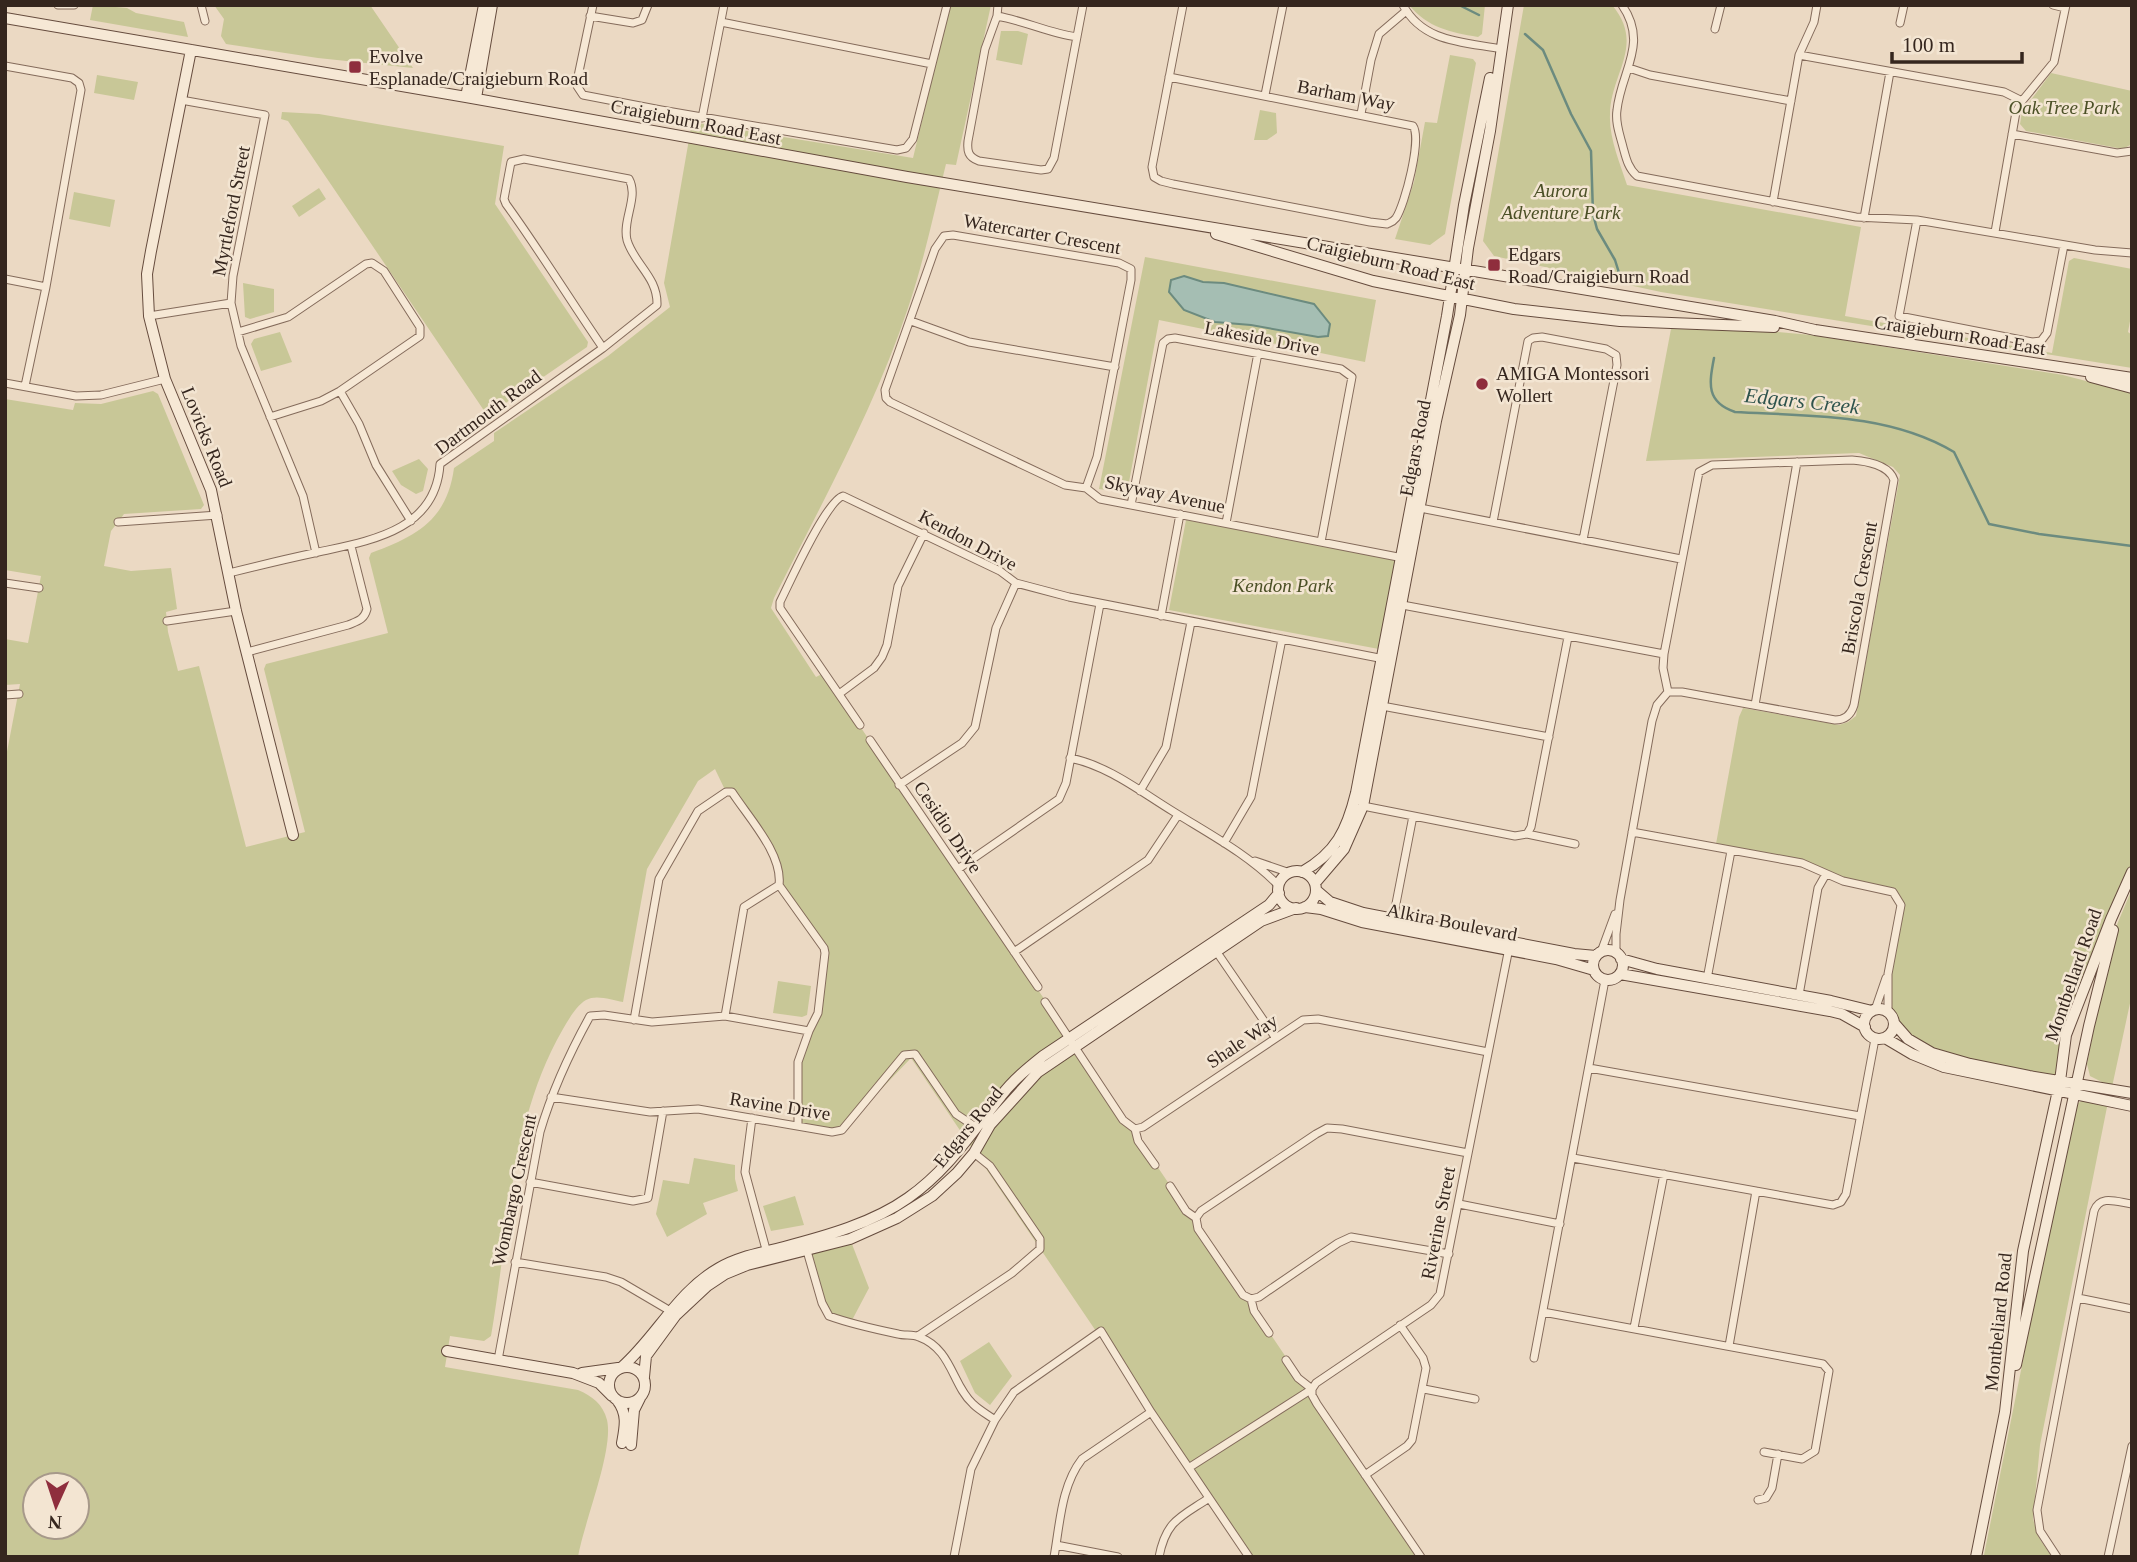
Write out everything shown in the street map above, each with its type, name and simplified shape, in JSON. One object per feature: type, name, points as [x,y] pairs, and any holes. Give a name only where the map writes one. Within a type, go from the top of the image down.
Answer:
[{"type":"street","points":[[58,5],[74,5]]},
{"type":"street","points":[[201,5],[205,21]]},
{"type":"street","points":[[471,98],[484,5]]},
{"type":"street","points":[[471,98],[492,5]]},
{"type":"street","points":[[593,5],[577,81],[579,92],[589,97],[891,150],[906,148],[913,139],[947,5]]},
{"type":"street","points":[[590,16],[633,23],[642,20],[648,5]]},
{"type":"street","points":[[702,117],[724,5]]},
{"type":"street","points":[[998,5],[997,16],[985,49],[968,141],[968,155],[979,161],[1033,170],[1045,170],[1052,162],[1083,5]]},
{"type":"street","points":[[1169,77],[1183,5]]},
{"type":"street","points":[[1265,95],[1283,5]]},
{"type":"street","name":"Edgars Road","points":[[1416,507],[1462,299],[1499,48],[1502,5]]},
{"type":"street","name":"Edgars Road","points":[[1302,872],[1332,850],[1348,820],[1356,793],[1387,659],[1416,507],[1474,147],[1508,5]]},
{"type":"street","points":[[1622,5],[1633,32],[1633,52],[1618,101],[1616,120],[1627,162],[1637,177],[1864,218],[1917,220],[2109,252],[2132,253]]},
{"type":"street","points":[[1715,29],[1721,5]]},
{"type":"street","points":[[1773,202],[1799,55],[1814,22],[1817,5]]},
{"type":"street","points":[[1900,23],[1904,5]]},
{"type":"street","points":[[1995,232],[2016,112],[2054,62],[2066,6],[2053,5]]},
{"type":"street","points":[[1361,114],[1379,34],[1404,8],[1417,24],[1432,34],[1499,48]]},
{"type":"street","points":[[997,16],[1018,20],[1056,34],[1077,37]]},
{"type":"street","name":"Craigieburn Road East","points":[[5,18],[1173,222],[1775,321],[1815,330],[2132,378]]},
{"type":"street","points":[[721,22],[932,64]]},
{"type":"street","name":"Lovicks Road","points":[[191,50],[149,262],[149,316],[164,379],[208,480],[218,515],[236,611],[293,835]]},
{"type":"street","points":[[1799,55],[2004,92],[2022,101]]},
{"type":"street","points":[[5,66],[72,78],[79,83],[81,90],[46,287],[25,386]]},
{"type":"street","points":[[1629,68],[1650,75],[1791,101]]},
{"type":"street","points":[[1864,218],[1891,72]]},
{"type":"street","name":"Barham Way","points":[[1169,77],[1265,95],[1409,123],[1416,130],[1416,142],[1405,193],[1395,218],[1387,224],[1161,181],[1154,177],[1152,167],[1169,77]]},
{"type":"street","name":"Myrtleford Street","points":[[181,100],[265,115],[233,276],[231,303],[241,346],[303,496],[316,552]]},
{"type":"street","points":[[2012,134],[2117,153],[2132,151]]},
{"type":"street","name":"Dartmouth Road","points":[[229,573],[351,546],[389,534],[411,521],[431,500],[439,480],[440,464],[603,348],[657,305],[652,280],[628,242],[626,229],[632,192],[629,179],[524,159],[511,162],[506,204],[548,262],[558,282],[603,348]]},
{"type":"street","points":[[1917,220],[1899,316],[2032,342],[2041,341],[2047,333],[2064,245]]},
{"type":"street","name":"Craigieburn Road East","points":[[1173,222],[1340,272],[1450,297],[1577,318],[1815,330]]},
{"type":"street","name":"Watercarter Crescent","points":[[890,402],[886,398],[885,390],[939,241],[947,234],[1119,263],[1129,267],[1132,277],[1115,367],[1097,457],[1086,488]]},
{"type":"street","points":[[238,332],[288,317],[366,264],[372,263],[378,266],[419,327],[420,336],[340,391],[321,401],[270,417]]},
{"type":"street","points":[[5,279],[46,287]]},
{"type":"street","points":[[149,316],[231,303]]},
{"type":"street","points":[[911,321],[963,341],[1115,367]]},
{"type":"street","points":[[1493,522],[1528,341],[1542,337],[1606,349],[1615,353],[1618,362],[1584,540]]},
{"type":"street","name":"Lakeside Drive","points":[[1131,505],[1165,340],[1175,338],[1341,369],[1352,377],[1321,542]]},
{"type":"street","points":[[1226,523],[1258,353]]},
{"type":"street","name":"Craigieburn Road East","points":[[2058,368],[2132,388]]},
{"type":"street","points":[[5,383],[76,396],[101,395],[164,379]]},
{"type":"street","points":[[340,391],[359,424],[376,465],[411,521]]},
{"type":"street","name":"Skyway Avenue","points":[[890,402],[1065,485],[1086,488],[1100,499],[1406,558]]},
{"type":"street","name":"Briscola Crescent","points":[[1668,692],[1682,692],[1835,720],[1850,714],[1854,705],[1894,486],[1893,475],[1865,461],[1852,460],[1713,465],[1702,468],[1697,476],[1681,559]]},
{"type":"street","points":[[1755,705],[1797,462]]},
{"type":"street","name":"Kendon Drive","points":[[860,725],[780,608],[780,602],[826,513],[836,498],[847,496],[1006,574],[1016,583],[1100,604],[1387,659]]},
{"type":"street","points":[[1416,507],[1681,559],[1664,654],[1663,668],[1668,692],[1657,705],[1652,721],[1620,900],[1619,956],[1623,964],[1620,974],[1605,980],[1594,970],[1620,900]]},
{"type":"street","points":[[1161,616],[1180,514]]},
{"type":"street","points":[[118,522],[218,515]]},
{"type":"street","points":[[839,694],[874,668],[882,657],[887,645],[898,586],[924,533]]},
{"type":"street","points":[[247,652],[348,625],[365,616],[367,609],[351,546]]},
{"type":"street","points":[[5,583],[39,588]]},
{"type":"street","name":"Cesidio Drive","points":[[1016,583],[996,628],[975,727],[962,743],[900,785],[1038,987]]},
{"type":"street","points":[[958,869],[1059,799],[1066,783],[1100,604]]},
{"type":"street","points":[[1397,604],[1664,654]]},
{"type":"street","points":[[167,621],[236,611]]},
{"type":"street","points":[[1140,791],[1166,747],[1191,622]]},
{"type":"street","points":[[1527,835],[1531,827],[1568,637]]},
{"type":"street","points":[[1224,843],[1251,797],[1282,639]]},
{"type":"street","name":"Edgars Road","points":[[1316,887],[1344,849],[1363,806],[1382,706],[1387,659]]},
{"type":"street","points":[[5,695],[19,694]]},
{"type":"street","points":[[1382,706],[1549,737]]},
{"type":"street","points":[[870,740],[900,785]]},
{"type":"street","points":[[1070,758],[1094,764],[1248,858],[1290,873],[1302,872],[1310,876],[1316,887],[1314,899],[1301,908],[1285,904],[1279,890],[1248,858]]},
{"type":"street","points":[[634,1020],[659,879],[698,811],[726,792],[732,792],[775,857],[780,873],[779,885],[824,948],[818,1013],[798,1062],[798,1126]]},
{"type":"street","points":[[1363,806],[1515,836],[1527,835],[1575,844]]},
{"type":"street","points":[[1014,952],[1148,860],[1178,815]]},
{"type":"street","points":[[1393,919],[1413,816]]},
{"type":"street","points":[[1632,832],[1802,863],[1843,881],[1886,889],[1898,896],[1901,910],[1888,974],[1873,1011],[1866,1018],[1865,1027]]},
{"type":"street","points":[[1707,979],[1731,851]]},
{"type":"street","name":"Montbellard Road","points":[[2058,1086],[2066,1035],[2132,872]]},
{"type":"street","points":[[1279,890],[1283,878],[1290,873]]},
{"type":"street","points":[[1799,995],[1818,888],[1826,874]]},
{"type":"street","points":[[725,1016],[744,907],[779,885]]},
{"type":"street","points":[[2005,1412],[2107,951],[2132,885]]},
{"type":"street","name":"Alkira Boulevard","points":[[1316,887],[1326,900],[1338,906],[1509,946],[1594,970]]},
{"type":"street","name":"Edgars Road","points":[[621,1367],[701,1280],[720,1267],[745,1257],[807,1251],[850,1239],[898,1218],[932,1196],[974,1153],[990,1125],[1038,1072],[1072,1044],[1214,948],[1269,905],[1279,890]]},
{"type":"street","name":"Edgars Road","points":[[1214,948],[1261,921],[1301,908]]},
{"type":"street","name":"Alkira Boulevard","points":[[1301,908],[1321,909],[1362,922],[1509,946],[1574,954],[1599,954]]},
{"type":"street","name":"Riverine Street","points":[[1189,1467],[1312,1389],[1316,1383],[1431,1305],[1440,1294],[1509,946]]},
{"type":"street","points":[[1214,948],[1275,1037]]},
{"type":"street","points":[[1599,954],[1609,951],[1657,970],[1888,1012]]},
{"type":"street","points":[[1620,974],[1842,1014],[1865,1027],[1869,1034],[1933,1064],[2075,1089],[2132,1093]]},
{"type":"street","points":[[1888,974],[1888,1012],[1908,1039],[1932,1053],[2058,1086]]},
{"type":"street","points":[[1535,1358],[1605,980]]},
{"type":"street","points":[[1045,1002],[1122,1120],[1135,1129],[1138,1141],[1155,1165]]},
{"type":"street","name":"Wombargo Crescent","points":[[498,1360],[540,1132],[570,1051],[590,1016],[604,1015],[652,1022],[725,1016],[809,1031]]},
{"type":"street","name":"Shale Way","points":[[1135,1129],[1143,1127],[1303,1020],[1318,1019],[1488,1052]]},
{"type":"street","points":[[1573,1158],[1833,1205],[1842,1202],[1880,1038],[1892,1032],[1894,1023]]},
{"type":"street","name":"Edgars Road","points":[[768,1256],[875,1216],[905,1200],[948,1165],[1016,1079],[1043,1056],[1072,1044]]},
{"type":"street","name":"Ravine Drive","points":[[551,1097],[650,1112],[698,1109],[832,1132],[842,1130],[904,1055],[915,1054],[956,1114],[977,1128]]},
{"type":"street","points":[[1589,1068],[1860,1116]]},
{"type":"street","name":"Montbeliard Road","points":[[1976,1557],[2005,1412],[2023,1251],[2058,1086]]},
{"type":"street","points":[[2075,1089],[2132,1106]]},
{"type":"street","points":[[530,1182],[633,1201],[648,1198],[663,1111]]},
{"type":"street","points":[[752,1118],[745,1172],[768,1256]]},
{"type":"street","points":[[1196,1218],[1316,1133],[1327,1128],[1468,1153]]},
{"type":"street","points":[[918,1336],[1012,1273],[1040,1250],[1040,1239],[990,1166],[974,1153]]},
{"type":"street","points":[[1634,1328],[1664,1174]]},
{"type":"street","points":[[1170,1186],[1186,1211],[1196,1218],[1198,1229],[1220,1263],[1243,1295],[1251,1299],[1259,1297],[1344,1239],[1351,1237],[1449,1254]]},
{"type":"street","points":[[1729,1346],[1756,1191]]},
{"type":"street","points":[[2057,1557],[2040,1531],[2036,1510],[2096,1206],[2099,1201],[2108,1200],[2132,1204]]},
{"type":"street","points":[[1459,1204],[1560,1224]]},
{"type":"street","points":[[807,1251],[822,1303],[829,1316],[850,1324],[905,1336],[918,1336],[935,1347],[951,1364],[961,1388],[972,1404],[995,1420]]},
{"type":"street","points":[[515,1262],[606,1277],[621,1282],[673,1313]]},
{"type":"street","points":[[2078,1298],[2132,1309]]},
{"type":"street","points":[[1251,1299],[1254,1311],[1269,1334]]},
{"type":"street","points":[[1543,1312],[1823,1364],[1829,1371],[1815,1451],[1802,1459],[1764,1452]]},
{"type":"street","name":"Edgars Road","points":[[644,1377],[646,1356],[673,1313]]},
{"type":"street","points":[[1365,1475],[1410,1444],[1424,1389],[1425,1363],[1401,1325]]},
{"type":"street","points":[[954,1557],[971,1469],[995,1420],[1014,1392],[1101,1331],[1151,1412],[1250,1557]]},
{"type":"street","points":[[447,1351],[573,1373],[593,1374],[621,1367],[635,1368],[644,1377],[645,1386],[634,1410],[627,1444],[623,1409],[599,1383],[573,1373]]},
{"type":"street","points":[[1286,1360],[1298,1378],[1312,1389],[1313,1399],[1421,1557]]},
{"type":"street","points":[[621,1367],[609,1378],[609,1389],[614,1398],[628,1403],[642,1396]]},
{"type":"street","points":[[1424,1389],[1475,1399]]},
{"type":"street","points":[[1054,1557],[1068,1483],[1075,1467],[1082,1459],[1151,1412]]},
{"type":"street","points":[[2108,1557],[2132,1446]]},
{"type":"street","points":[[1758,1500],[1766,1498],[1772,1488],[1778,1454]]},
{"type":"street","points":[[1159,1557],[1163,1538],[1170,1525],[1209,1497]]},
{"type":"street","points":[[1056,1545],[1118,1557]]},
{"type":"green space","points":[[93,5],[127,8],[136,13],[184,22],[188,37],[90,20]]},
{"type":"green space","points":[[214,5],[370,5],[413,68],[318,58],[226,44],[221,36],[224,19]]},
{"type":"green space","points":[[950,5],[991,5],[956,165],[946,164],[908,308],[863,419],[771,608],[816,677],[824,673],[1421,1557],[1249,1557],[911,1058],[842,1130],[798,1126],[798,1062],[818,1013],[825,953],[779,885],[775,857],[726,792],[715,769],[698,781],[647,869],[623,1002],[590,998],[582,1003],[563,1029],[545,1065],[521,1140],[513,1179],[491,1336],[484,1341],[450,1336],[445,1367],[578,1390],[592,1398],[603,1409],[608,1433],[606,1449],[578,1557],[5,1557],[5,762],[20,684],[5,685],[5,639],[28,643],[41,576],[5,570],[5,399],[73,410],[75,403],[101,404],[153,391],[158,394],[204,505],[201,509],[124,514],[111,531],[104,566],[131,571],[171,568],[177,609],[166,612],[178,671],[199,666],[246,847],[305,832],[264,669],[266,664],[388,633],[369,558],[371,553],[402,540],[427,524],[445,501],[454,468],[494,441],[494,433],[608,356],[670,307],[664,283],[692,122],[913,158]]},
{"type":"green space","points":[[1409,5],[1485,5],[1482,34],[1478,37],[1440,28],[1424,19]]},
{"type":"green space","name":"Aurora Adventure Park","points":[[1524,5],[1612,5],[1622,20],[1626,47],[1611,100],[1610,124],[1615,150],[1627,185],[1861,227],[1845,316],[2052,353],[2069,261],[2074,258],[2132,269],[2132,310],[2128,332],[2132,335],[2132,368],[1661,292],[1494,256],[1483,241]]},
{"type":"green space","points":[[1001,31],[1028,34],[1022,65],[996,60]]},
{"type":"green space","points":[[1450,55],[1473,59],[1476,63],[1445,234],[1430,245],[1395,239],[1414,182],[1425,122],[1437,123]]},
{"type":"green space","name":"Oak Tree Park","points":[[2051,73],[2132,91],[2132,144],[2123,149],[2026,131],[2020,124],[2022,112]]},
{"type":"green space","points":[[97,75],[138,82],[134,100],[94,93]]},
{"type":"green space","points":[[1260,110],[1276,113],[1277,133],[1267,140],[1254,140]]},
{"type":"green space","points":[[282,112],[319,114],[504,146],[495,204],[588,342],[587,347],[491,413],[485,412],[288,121],[281,119]]},
{"type":"green space","points":[[319,188],[326,199],[299,217],[292,206]]},
{"type":"green space","points":[[74,192],[115,200],[110,227],[69,219]]},
{"type":"green space","points":[[1145,257],[1376,300],[1365,362],[1159,320],[1127,493],[1099,489]]},
{"type":"green space","points":[[243,283],[274,289],[274,312],[250,319],[245,317]]},
{"type":"green space","points":[[1671,329],[1755,330],[1811,335],[2063,375],[2132,393],[2132,864],[2108,916],[2057,1078],[2030,1075],[1922,1047],[1894,1018],[1889,1011],[1890,975],[1903,906],[1900,895],[1886,887],[1845,878],[1803,860],[1716,844],[1739,717],[1743,708],[1839,725],[1856,716],[1900,475],[1893,467],[1859,453],[1646,461]]},
{"type":"green space","points":[[280,332],[292,362],[261,371],[251,344],[254,339]]},
{"type":"green space","points":[[419,459],[428,469],[423,491],[416,494],[401,485],[392,471]]},
{"type":"green space","name":"Kendon Park","points":[[1186,520],[1396,559],[1379,649],[1169,610]]},
{"type":"green space","points":[[2132,889],[2132,994],[2112,1087],[2090,1076],[2087,1064],[2113,934]]},
{"type":"green space","points":[[778,981],[811,986],[807,1015],[802,1017],[773,1013]]},
{"type":"green space","points":[[2084,1100],[2104,1103],[2107,1107],[2040,1445],[2033,1519],[2038,1536],[2052,1557],[1986,1557],[1984,1555],[2073,1111],[2078,1103]]},
{"type":"green space","points":[[694,1158],[735,1165],[738,1191],[703,1203],[707,1214],[667,1237],[656,1214],[663,1180],[689,1184]]},
{"type":"green space","points":[[795,1196],[804,1225],[771,1231],[763,1206]]},
{"type":"green space","points":[[850,1239],[869,1288],[850,1324],[829,1316],[807,1251]]},
{"type":"green space","points":[[989,1342],[1012,1376],[990,1405],[975,1393],[960,1361]]},
{"type":"shaded area","points":[[1184,276],[1314,304],[1330,324],[1328,336],[1318,337],[1251,325],[1215,322],[1184,310],[1169,292],[1171,280]]},
{"type":"waterway","name":"Edgars Creek","points":[[1459,5],[1479,15]]},
{"type":"waterway","name":"Edgars Creek","points":[[1525,34],[1543,50],[1571,114],[1591,151],[1593,214],[1597,229],[1615,260],[1620,276]]},
{"type":"waterway","name":"Edgars Creek","points":[[1714,358],[1712,391],[1714,397],[1726,408],[1735,412],[1848,419],[1903,430],[1954,452],[1989,524],[2039,534],[2132,546]]},
{"type":"place","name":"Evolve Esplanade/Craigieburn Road","points":[[355,67]]},
{"type":"place","name":"Edgars Road/Craigieburn Road","points":[[1494,265]]},
{"type":"place","name":"AMIGA Montessori Wollert","points":[[1482,384]]}]
